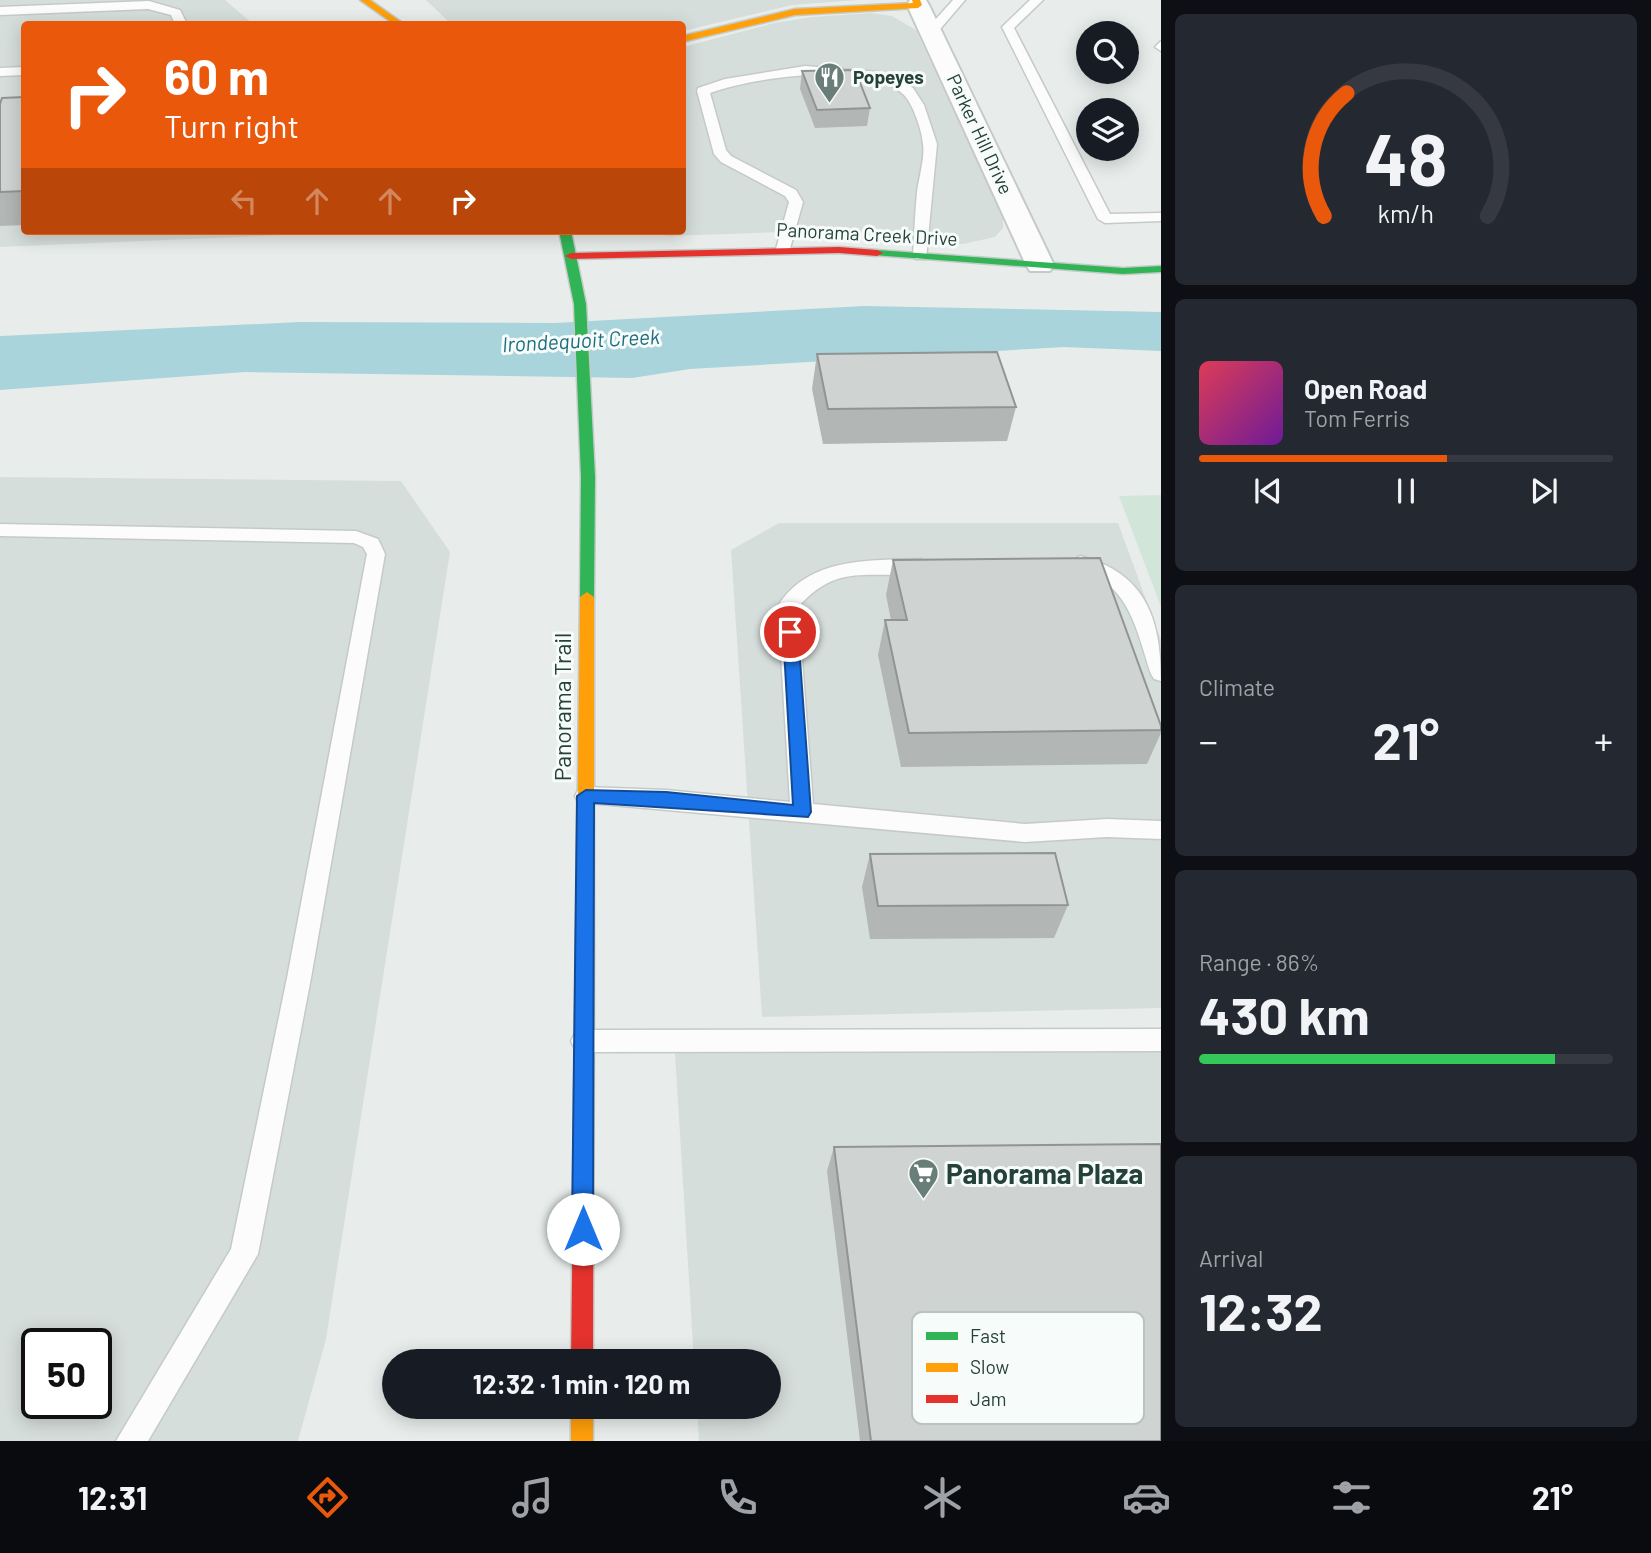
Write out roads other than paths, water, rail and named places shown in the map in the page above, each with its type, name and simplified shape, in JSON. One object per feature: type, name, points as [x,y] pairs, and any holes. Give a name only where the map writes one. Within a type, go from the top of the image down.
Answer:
[{"type":"main road","points":[[364,0],[395,21]]},
{"type":"main road","name":"Parker Hill Drive","points":[[686,38],[795,12],[917,2]]},
{"type":"main road","name":"Panorama Trail","points":[[566,235],[580,304],[588,477],[582,1349]]},
{"type":"main road","name":"Panorama Creek Drive","points":[[571,256],[784,249],[1123,271],[1161,269]]},
{"type":"main road","points":[[582,1419],[582,1441]]},
{"type":"street","name":"Parker Hill Drive","points":[[917,2],[1040,265]]},
{"type":"lane","points":[[931,32],[959,0]]},
{"type":"lane","points":[[1037,0],[1008,27],[1105,219],[1161,217]]},
{"type":"lane","points":[[0,11],[149,5],[176,13],[180,21]]},
{"type":"lane","points":[[784,249],[796,202],[792,193],[726,159],[719,151],[703,91],[725,83],[805,69],[857,72],[899,86],[917,105],[930,144],[922,212],[921,256]]},
{"type":"lane","points":[[0,72],[21,71]]},
{"type":"lane","points":[[0,530],[356,537],[371,543],[376,554],[299,978],[244,1254],[131,1441]]},
{"type":"lane","points":[[1056,562],[1083,562],[1106,570],[1124,583],[1161,674]]},
{"type":"lane","points":[[802,812],[788,606],[800,590],[845,567],[937,565]]},
{"type":"lane","points":[[586,796],[666,799],[1025,833],[1107,828],[1161,830]]},
{"type":"lane","points":[[584,1041],[1161,1040]]},
{"type":"water","name":"Irondequoit Creek","points":[[864,306],[1161,312],[1161,351],[1064,347],[690,369],[632,378],[245,372],[0,390],[0,336],[300,322],[555,323]]},
{"type":"place","name":"Popeyes","points":[[830,104]]},
{"type":"place","name":"Panorama Plaza","points":[[923,1201]]}]
